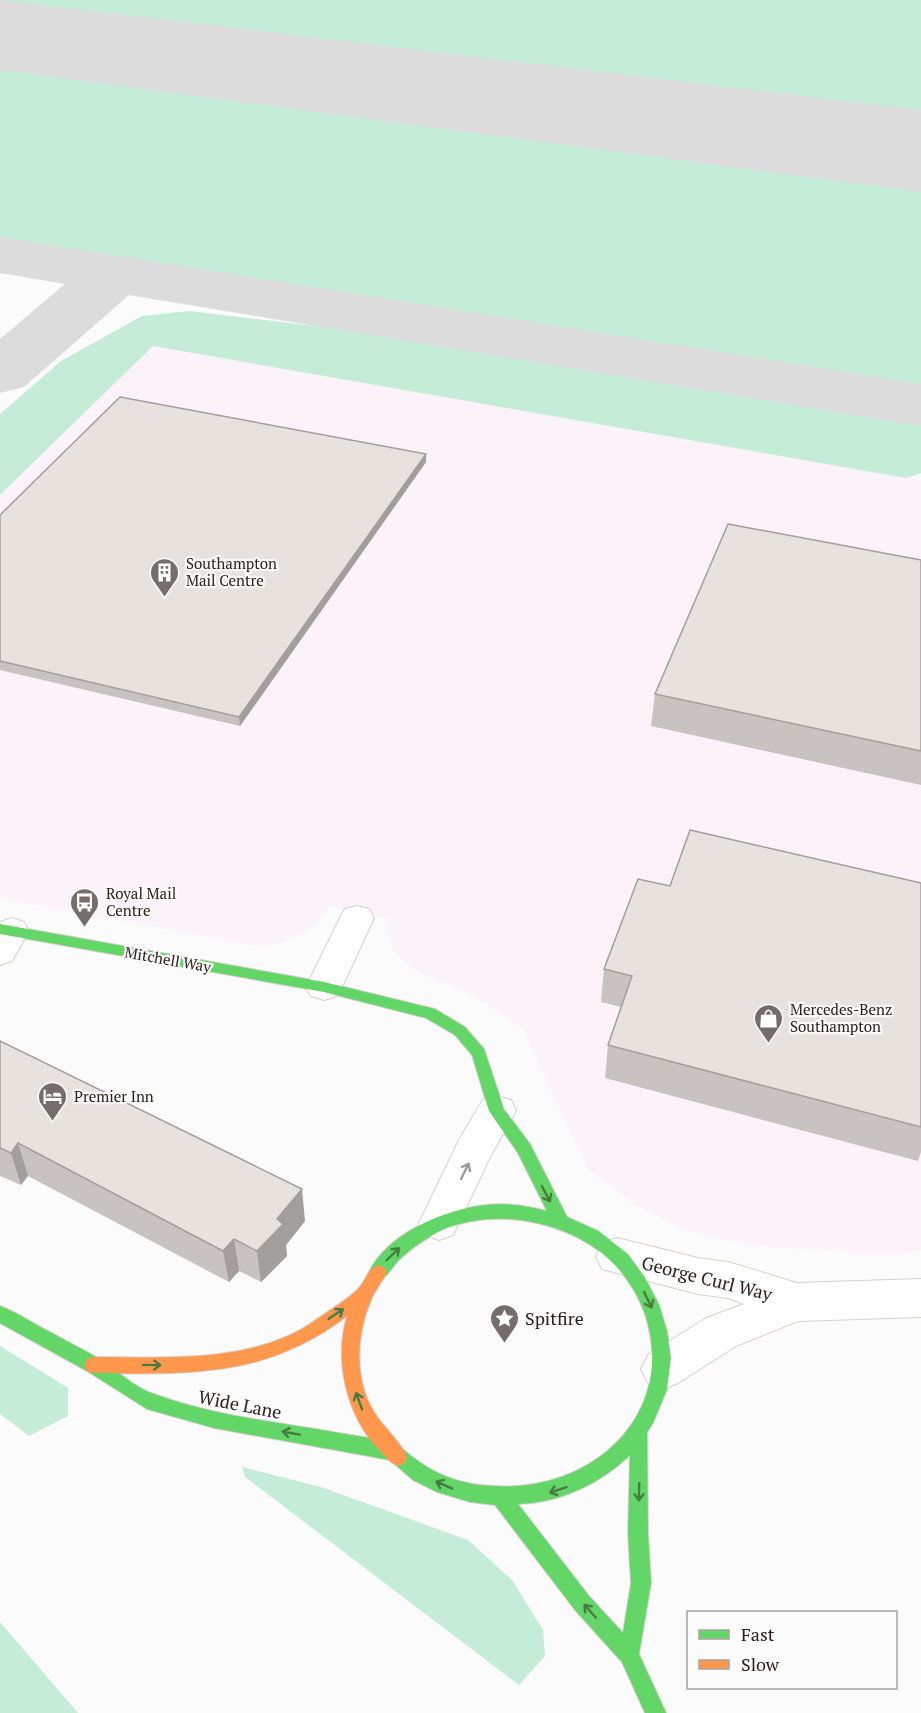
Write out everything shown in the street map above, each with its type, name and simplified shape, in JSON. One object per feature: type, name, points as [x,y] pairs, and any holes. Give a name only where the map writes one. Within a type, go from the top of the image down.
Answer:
[{"type":"street","points":[[324,987],[357,918]]},
{"type":"street","name":"Mitchell Way","points":[[4,937],[324,987],[430,1013],[460,1031],[479,1053],[497,1111],[524,1149],[560,1221]]},
{"type":"street","points":[[439,1224],[474,1149],[497,1111]]},
{"type":"street","points":[[520,1212],[560,1221],[600,1241],[632,1272],[650,1300],[661,1334],[663,1369],[655,1402],[639,1434],[603,1470],[555,1492],[501,1498],[459,1492],[422,1475],[390,1450],[364,1415],[350,1376],[349,1336],[360,1298],[380,1266],[406,1241],[439,1224],[479,1213],[520,1212]]},
{"type":"street","name":"George Curl Way","points":[[617,1256],[698,1276],[728,1280],[797,1302],[921,1298]]},
{"type":"street","name":"Wide Lane","points":[[93,1365],[175,1365],[241,1358],[296,1341],[360,1298]]},
{"type":"street","name":"George Curl Way","points":[[663,1369],[721,1332],[797,1302]]},
{"type":"street","name":"Wide Lane","points":[[0,1314],[93,1365],[147,1401],[214,1419],[390,1450]]},
{"type":"street","points":[[628,1655],[641,1583],[638,1534],[639,1434]]},
{"type":"street","points":[[501,1498],[582,1603],[628,1655],[656,1713]]},
{"type":"shaded area","points":[[153,346],[921,480],[921,1251],[882,1254],[754,1246],[683,1230],[633,1203],[588,1169],[522,1028],[469,993],[422,974],[402,961],[393,949],[388,934],[389,919],[331,906],[311,930],[263,947],[0,898],[0,495]]},
{"type":"green space","points":[[0,0],[921,0],[921,131],[0,16]]},
{"type":"green space","points":[[0,53],[921,173],[921,385],[0,239]]},
{"type":"green space","points":[[189,311],[341,329],[921,424],[921,473],[906,478],[153,346],[0,495],[0,414],[61,361],[142,316]]},
{"type":"green space","points":[[0,1346],[68,1388],[68,1416],[29,1436],[0,1414]]},
{"type":"green space","points":[[242,1467],[321,1487],[468,1540],[512,1580],[543,1630],[545,1656],[519,1685],[245,1477]]},
{"type":"green space","points":[[0,1622],[78,1713],[0,1713]]},
{"type":"building","name":"Southampton Mail Centre","points":[[120,397],[426,454],[239,717],[0,661],[0,515]]},
{"type":"building","points":[[728,524],[921,560],[921,751],[655,694]]},
{"type":"building","name":"Mercedes-Benz Southampton","points":[[690,830],[921,883],[921,1127],[608,1045],[632,976],[604,969],[638,879],[670,886]]},
{"type":"building","name":"Premier Inn","points":[[0,1041],[302,1189],[277,1219],[283,1224],[257,1251],[234,1239],[223,1251],[18,1143],[11,1153],[0,1148]]},
{"type":"taxiway","points":[[0,255],[921,405]]},
{"type":"taxiway","points":[[0,373],[115,274]]},
{"type":"runway","points":[[0,34],[921,151]]},
{"type":"traffic: fast","points":[[0,929],[324,987],[430,1013],[460,1031],[479,1053],[497,1111],[524,1149],[560,1221]]},
{"type":"traffic: fast","points":[[398,1457],[432,1480],[470,1493],[497,1496],[528,1495],[558,1488],[585,1477],[610,1462],[631,1441],[647,1417],[658,1389],[662,1355],[655,1318],[638,1281],[622,1259],[592,1236],[562,1223],[520,1212]]},
{"type":"traffic: fast","points":[[378,1272],[409,1241],[435,1226],[477,1213],[520,1212]]},
{"type":"traffic: fast","points":[[0,1314],[93,1365],[147,1401],[214,1419],[390,1451]]},
{"type":"traffic: fast","points":[[629,1655],[641,1583],[638,1534],[639,1434]]},
{"type":"traffic: fast","points":[[501,1498],[582,1603],[629,1655],[656,1713]]},
{"type":"traffic: slow","points":[[378,1272],[364,1295],[355,1319],[350,1343],[351,1368],[356,1392],[365,1415],[398,1457]]},
{"type":"traffic: slow","points":[[93,1365],[173,1365],[253,1355],[279,1348],[303,1337],[360,1297]]},
{"type":"place","name":"Southampton Mail Centre","points":[[165,598]]},
{"type":"place","name":"Royal Mail Centre","points":[[85,928]]},
{"type":"place","name":"Mercedes-Benz Southampton","points":[[769,1044]]},
{"type":"place","name":"Premier Inn","points":[[53,1122]]},
{"type":"place","name":"Spitfire","points":[[504,1344]]}]
